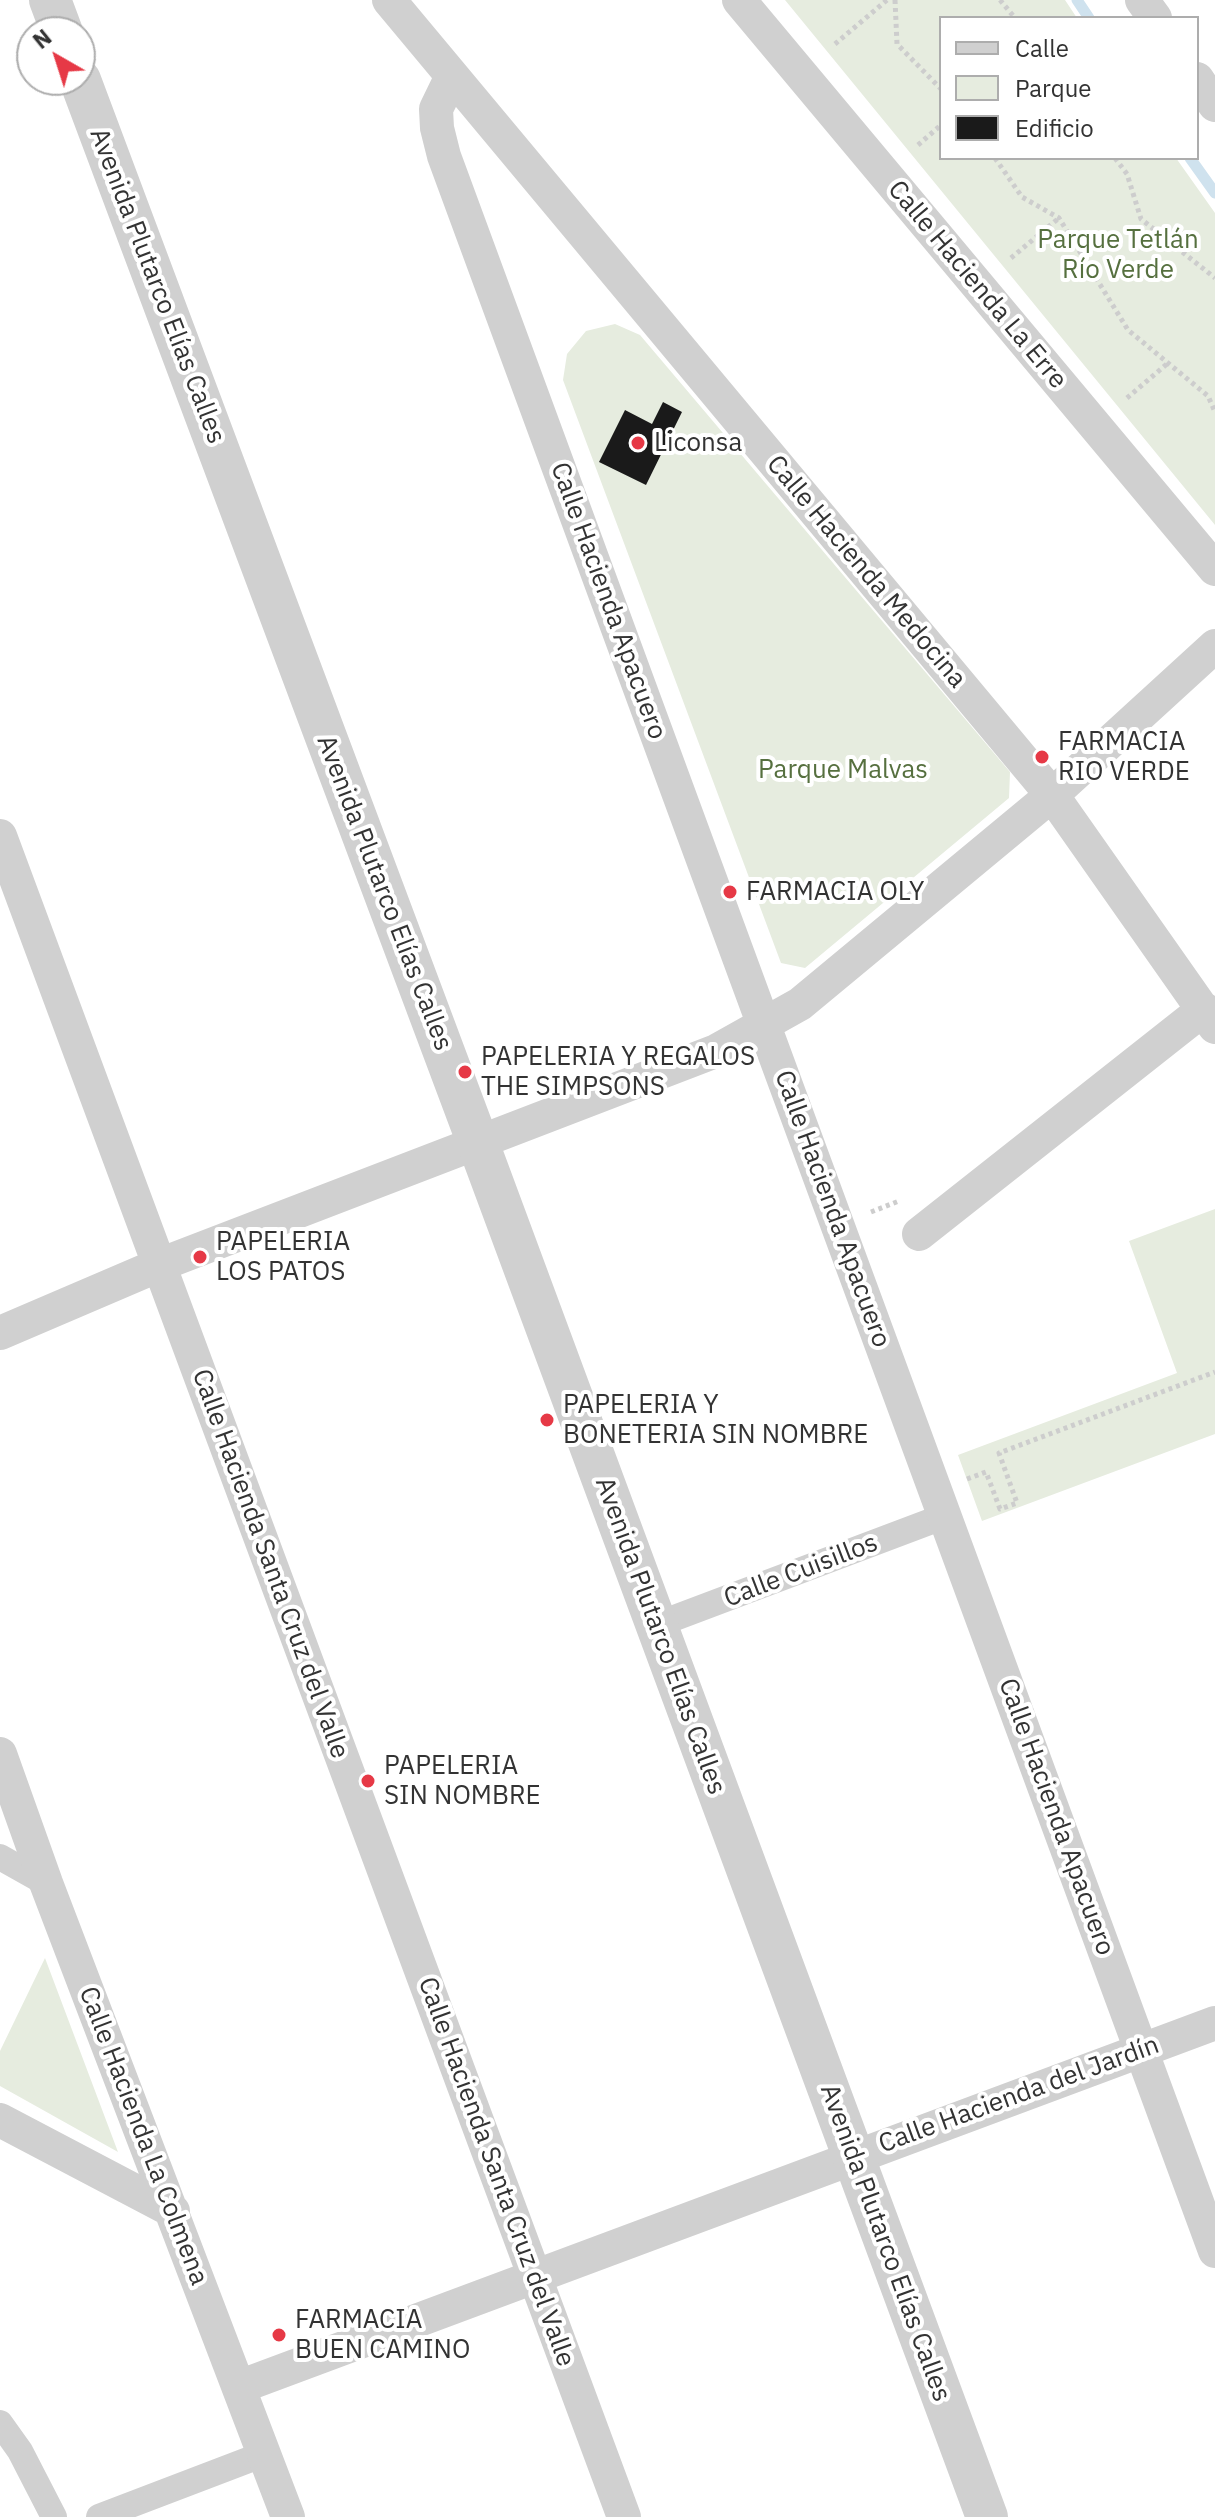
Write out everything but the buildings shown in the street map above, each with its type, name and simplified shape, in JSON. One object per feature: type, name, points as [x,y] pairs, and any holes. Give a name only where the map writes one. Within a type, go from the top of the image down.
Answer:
[{"type":"street","name":"Calle Hacienda Medocina","points":[[389,0],[1052,795],[1209,1018],[919,1234]]},
{"type":"street","name":"Calle Hacienda La Erre","points":[[739,0],[1215,569]]},
{"type":"street","name":"Calle Hacienda Apacuero","points":[[452,76],[436,109],[444,156],[1215,2251]]},
{"type":"street","points":[[1199,82],[1215,105]]},
{"type":"street","name":"Avenida Plutarco Elías Calles","points":[[86,96],[987,2517]]},
{"type":"street","points":[[0,1333],[159,1265],[716,1051],[800,1004],[1052,795],[1215,646]]},
{"type":"street","name":"Calle Hacienda Santa Cruz del Valle","points":[[0,836],[624,2517]]},
{"type":"street","name":"Calle Cuisillos","points":[[656,1625],[941,1504]]},
{"type":"street","name":"Calle Hacienda La Colmena","points":[[0,1754],[46,1883],[288,2517]]},
{"type":"street","points":[[0,1857],[46,1883]]},
{"type":"street","name":"Calle Hacienda del Jardín","points":[[239,2387],[1215,2023]]},
{"type":"street","points":[[0,2120],[173,2211]]},
{"type":"street","points":[[0,2423],[20,2451],[54,2517]]},
{"type":"street","points":[[99,2517],[264,2454]]},
{"type":"path","points":[[835,44],[887,0]]},
{"type":"path","points":[[895,0],[897,44],[939,87]]},
{"type":"path","points":[[1000,0],[1013,16]]},
{"type":"path","points":[[918,145],[939,127]]},
{"type":"path","points":[[996,160],[1022,197],[1059,218],[1128,330],[1208,396],[1215,412]]},
{"type":"path","points":[[1116,160],[1127,174],[1141,219],[1215,278]]},
{"type":"path","points":[[1011,258],[1059,218]]},
{"type":"path","points":[[1127,398],[1168,363]]},
{"type":"path","points":[[941,1504],[986,1472],[1000,1509],[1017,1503],[999,1453],[1215,1372]]},
{"type":"green space","name":"Parque Tetlán Río Verde","points":[[785,0],[1065,0],[1076,16],[939,16],[939,160],[1177,160],[1215,213],[1215,525]]},
{"type":"green space","name":"Parque Malvas","points":[[615,324],[640,335],[1010,772],[1009,798],[805,968],[781,963],[563,380],[567,354],[586,331]]},
{"type":"green space","points":[[1215,1209],[1215,1434],[982,1521],[958,1455],[1177,1373],[1129,1241]]},
{"type":"green space","points":[[45,1958],[118,2152],[0,2086],[0,2051]]},
{"type":"waterway","points":[[1077,0],[1088,16]]},
{"type":"waterway","points":[[1191,160],[1215,193]]},
{"type":"place","name":"Liconsa","points":[[638,443]]},
{"type":"place","name":"FARMACIA RIO VERDE","points":[[1042,757]]},
{"type":"place","name":"FARMACIA OLY","points":[[730,892]]},
{"type":"place","name":"PAPELERIA Y REGALOS THE SIMPSONS","points":[[465,1072]]},
{"type":"place","name":"PAPELERIA LOS PATOS","points":[[200,1257]]},
{"type":"place","name":"PAPELERIA Y BONETERIA SIN NOMBRE","points":[[547,1420]]},
{"type":"place","name":"PAPELERIA SIN NOMBRE","points":[[368,1781]]},
{"type":"place","name":"FARMACIA BUEN CAMINO","points":[[279,2335]]}]
